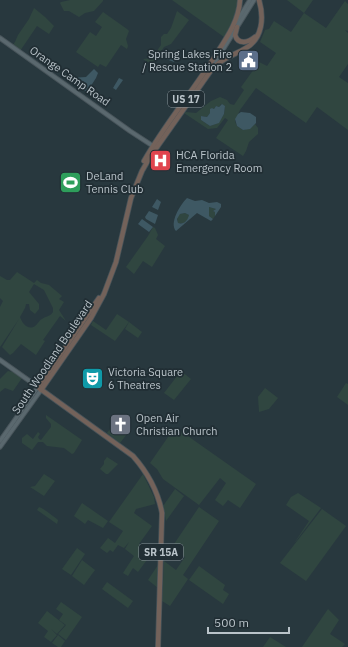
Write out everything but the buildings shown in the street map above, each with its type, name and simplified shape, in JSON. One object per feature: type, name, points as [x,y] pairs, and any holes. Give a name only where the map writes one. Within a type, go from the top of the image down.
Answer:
[{"type":"highway","points":[[229,33],[238,11],[240,0]]},
{"type":"highway","points":[[208,74],[222,60],[248,47],[255,40],[259,31],[262,14],[259,0]]},
{"type":"highway","points":[[237,27],[235,32],[236,37],[242,42],[252,40],[259,31]]},
{"type":"highway","name":"South Woodland Boulevard","points":[[98,303],[117,257],[134,180],[229,33]]},
{"type":"highway","name":"South Woodland Boulevard","points":[[40,388],[98,303],[109,283],[124,210],[142,171],[155,147],[177,119],[208,74]]},
{"type":"highway","points":[[177,112],[177,119]]},
{"type":"highway","name":"South Woodland Boulevard","points":[[40,388],[67,352],[69,344]]},
{"type":"highway","points":[[47,380],[46,389],[55,397]]},
{"type":"highway","points":[[40,388],[69,409]]},
{"type":"highway","name":"SR 15A","points":[[40,388],[55,397],[114,443]]},
{"type":"highway","name":"SR 15A","points":[[69,409],[131,456],[144,470],[154,486],[161,512],[162,527],[158,647]]},
{"type":"highway","name":"SR 15A","points":[[131,456],[144,473],[156,497],[161,512]]},
{"type":"highway","points":[[144,473],[146,473],[154,486]]},
{"type":"main road","name":"South Woodland Boulevard","points":[[229,33],[250,0]]},
{"type":"main road","name":"South Woodland Boulevard","points":[[208,74],[254,0]]},
{"type":"main road","name":"Orange Camp Road","points":[[0,38],[151,146],[155,147]]},
{"type":"main road","points":[[0,360],[40,388]]},
{"type":"main road","name":"South Woodland Boulevard","points":[[0,441],[40,388]]},
{"type":"main road","name":"South Woodland Boulevard","points":[[0,447],[40,388]]},
{"type":"green space","points":[[70,0],[103,1],[94,11],[85,13],[79,17],[69,11],[64,11],[60,3]]},
{"type":"green space","points":[[172,0],[238,0],[238,5],[234,19],[224,37]]},
{"type":"green space","points":[[287,0],[313,0],[304,13]]},
{"type":"green space","points":[[345,1],[348,4],[348,31],[345,30],[348,33],[348,64],[339,77],[348,83],[348,130],[317,107],[306,123],[256,88],[240,110],[235,121],[237,126],[243,130],[255,124],[258,128],[258,134],[249,142],[243,156],[216,138],[228,120],[225,118],[217,128],[208,129],[184,113],[196,113],[211,101],[220,97],[234,105],[244,90],[241,87],[259,62],[267,66],[276,53],[260,42],[265,30],[269,29],[274,21],[291,32],[304,13],[326,28]],"holes":[[[221,104],[225,106],[224,114],[218,123],[210,126],[201,120],[201,116],[207,117],[212,108],[214,109],[216,106],[219,107]]]},
{"type":"green space","points":[[34,8],[54,26],[49,34],[37,26],[20,51],[12,46]]},
{"type":"green space","points":[[177,11],[189,20],[171,44],[164,47],[159,58],[152,65],[143,59],[152,58],[161,45],[161,37],[164,34],[167,34],[171,28]]},
{"type":"green space","points":[[103,12],[129,31],[126,39],[128,46],[127,49],[121,45],[106,67],[100,64],[98,67],[76,52],[90,32],[96,36],[102,27],[95,22]]},
{"type":"green space","name":"DeLand Tennis Club","points":[[68,176],[76,178],[73,189],[66,187]]},
{"type":"green space","points":[[209,207],[216,209],[213,211],[215,212],[215,216],[213,219],[209,216]]},
{"type":"green space","points":[[185,213],[189,215],[189,218],[184,223],[178,223],[178,216]]},
{"type":"green space","points":[[153,227],[158,235],[156,239],[165,246],[152,267],[143,261],[134,274],[126,267]]},
{"type":"green space","points":[[17,272],[34,283],[37,280],[41,283],[49,285],[62,296],[59,299],[64,302],[59,310],[66,321],[60,316],[43,340],[45,341],[36,355],[21,344],[10,355],[2,347],[19,319],[0,347],[0,307],[3,301],[0,298],[0,276],[10,280]],"holes":[[[34,284],[44,290],[53,308],[53,312],[35,326],[30,328],[22,322],[20,317],[26,304],[29,304],[30,310],[35,314],[39,309],[39,304],[29,292]]]},
{"type":"green space","points":[[117,314],[129,322],[115,341],[91,325],[93,321],[106,330]]},
{"type":"green space","points":[[129,322],[142,332],[138,338],[125,329]]},
{"type":"green space","points":[[8,371],[13,372],[22,378],[13,391],[5,388],[0,392],[0,379]]},
{"type":"green space","points":[[181,371],[191,379],[174,400],[164,393]]},
{"type":"green space","points":[[346,383],[348,384],[348,405],[337,397]]},
{"type":"green space","points":[[265,388],[278,398],[269,409],[259,412],[258,397]]},
{"type":"green space","points":[[46,415],[82,440],[74,453],[72,454],[64,448],[47,446],[43,442],[38,442],[32,450],[22,443],[22,438],[27,434],[33,439],[38,432],[40,434],[38,437],[41,440],[51,427]]},
{"type":"green space","points":[[113,425],[127,434],[120,443],[107,433]]},
{"type":"green space","points":[[175,427],[256,484],[240,508],[228,500],[223,506],[215,500],[226,483],[220,478],[199,505],[163,479],[157,469],[150,463]]},
{"type":"green space","points":[[107,457],[118,464],[108,474],[106,474],[100,469]]},
{"type":"green space","points":[[44,474],[55,481],[44,496],[30,487],[35,486]]},
{"type":"green space","points":[[143,474],[154,497],[155,504],[136,509],[134,513],[152,526],[139,544],[152,553],[138,572],[133,568],[128,576],[123,573],[134,556],[125,549],[129,542],[124,548],[118,545],[113,552],[110,550],[107,553],[100,548],[108,538],[115,543],[123,531],[109,522]]},
{"type":"green space","points":[[175,489],[184,496],[166,521],[163,506]]},
{"type":"green space","points":[[298,493],[321,508],[293,545],[309,521],[286,505],[291,497]]},
{"type":"green space","points":[[82,503],[108,521],[103,528],[88,520],[85,524],[74,516]]},
{"type":"green space","points":[[39,507],[58,520],[57,524],[37,510]]},
{"type":"green space","points":[[199,507],[219,521],[183,575],[188,579],[170,606],[162,601],[164,561],[176,570],[185,557],[172,547]]},
{"type":"green space","points":[[322,509],[346,526],[306,581],[280,563]]},
{"type":"green space","points":[[77,548],[85,554],[71,575],[62,569]]},
{"type":"green space","points":[[82,560],[95,570],[84,585],[72,576]]},
{"type":"green space","points":[[158,565],[158,588],[148,580]]},
{"type":"green space","points":[[199,566],[225,585],[223,590],[229,594],[223,604],[189,580]]},
{"type":"green space","points":[[107,582],[133,601],[128,608],[102,589]]},
{"type":"green space","points":[[61,602],[82,617],[66,640],[58,634],[66,625],[59,620],[63,614],[56,609]]},
{"type":"green space","points":[[328,609],[339,620],[330,634],[345,644],[342,647],[302,647]]},
{"type":"green space","points":[[47,611],[65,625],[57,634],[51,629],[57,635],[51,642],[44,637],[48,631],[38,623]]},
{"type":"green space","points":[[58,635],[65,641],[61,647],[58,647],[52,643]]},
{"type":"green space","points":[[270,637],[286,647],[263,647]]},
{"type":"water","points":[[162,51],[175,60],[174,62],[159,58]]},
{"type":"water","points":[[94,69],[98,73],[87,92],[69,80],[70,78],[86,77]]},
{"type":"water","points":[[119,78],[123,80],[116,90],[113,88]]},
{"type":"water","points":[[222,104],[225,106],[224,114],[219,123],[210,126],[201,120],[201,116],[207,117],[210,113],[210,109],[214,109],[216,106],[219,107]]},
{"type":"water","points":[[241,112],[250,113],[256,117],[256,123],[250,129],[243,130],[237,126],[235,119]]},
{"type":"water","points":[[187,198],[195,201],[202,200],[209,203],[217,202],[221,204],[221,207],[215,216],[215,212],[213,211],[216,209],[209,207],[209,216],[213,219],[211,221],[197,213],[176,231],[174,228],[174,223],[176,214]],"holes":[[[185,213],[189,215],[185,222],[178,223],[177,219],[180,214]]]},
{"type":"water","points":[[157,199],[161,202],[158,210],[152,207]]},
{"type":"water","points":[[149,211],[158,215],[155,224],[145,217]]},
{"type":"water","points":[[142,219],[153,227],[149,232],[138,224]]},
{"type":"place","name":"Spring Lakes Fire / Rescue Station 2","points":[[248,60]]},
{"type":"place","name":"HCA Florida Emergency Room","points":[[160,161]]},
{"type":"place","name":"DeLand Tennis Club","points":[[71,182]]},
{"type":"place","name":"Victoria Square 6 Theatres","points":[[93,378]]},
{"type":"place","name":"Open Air Christian Church","points":[[121,424]]}]
